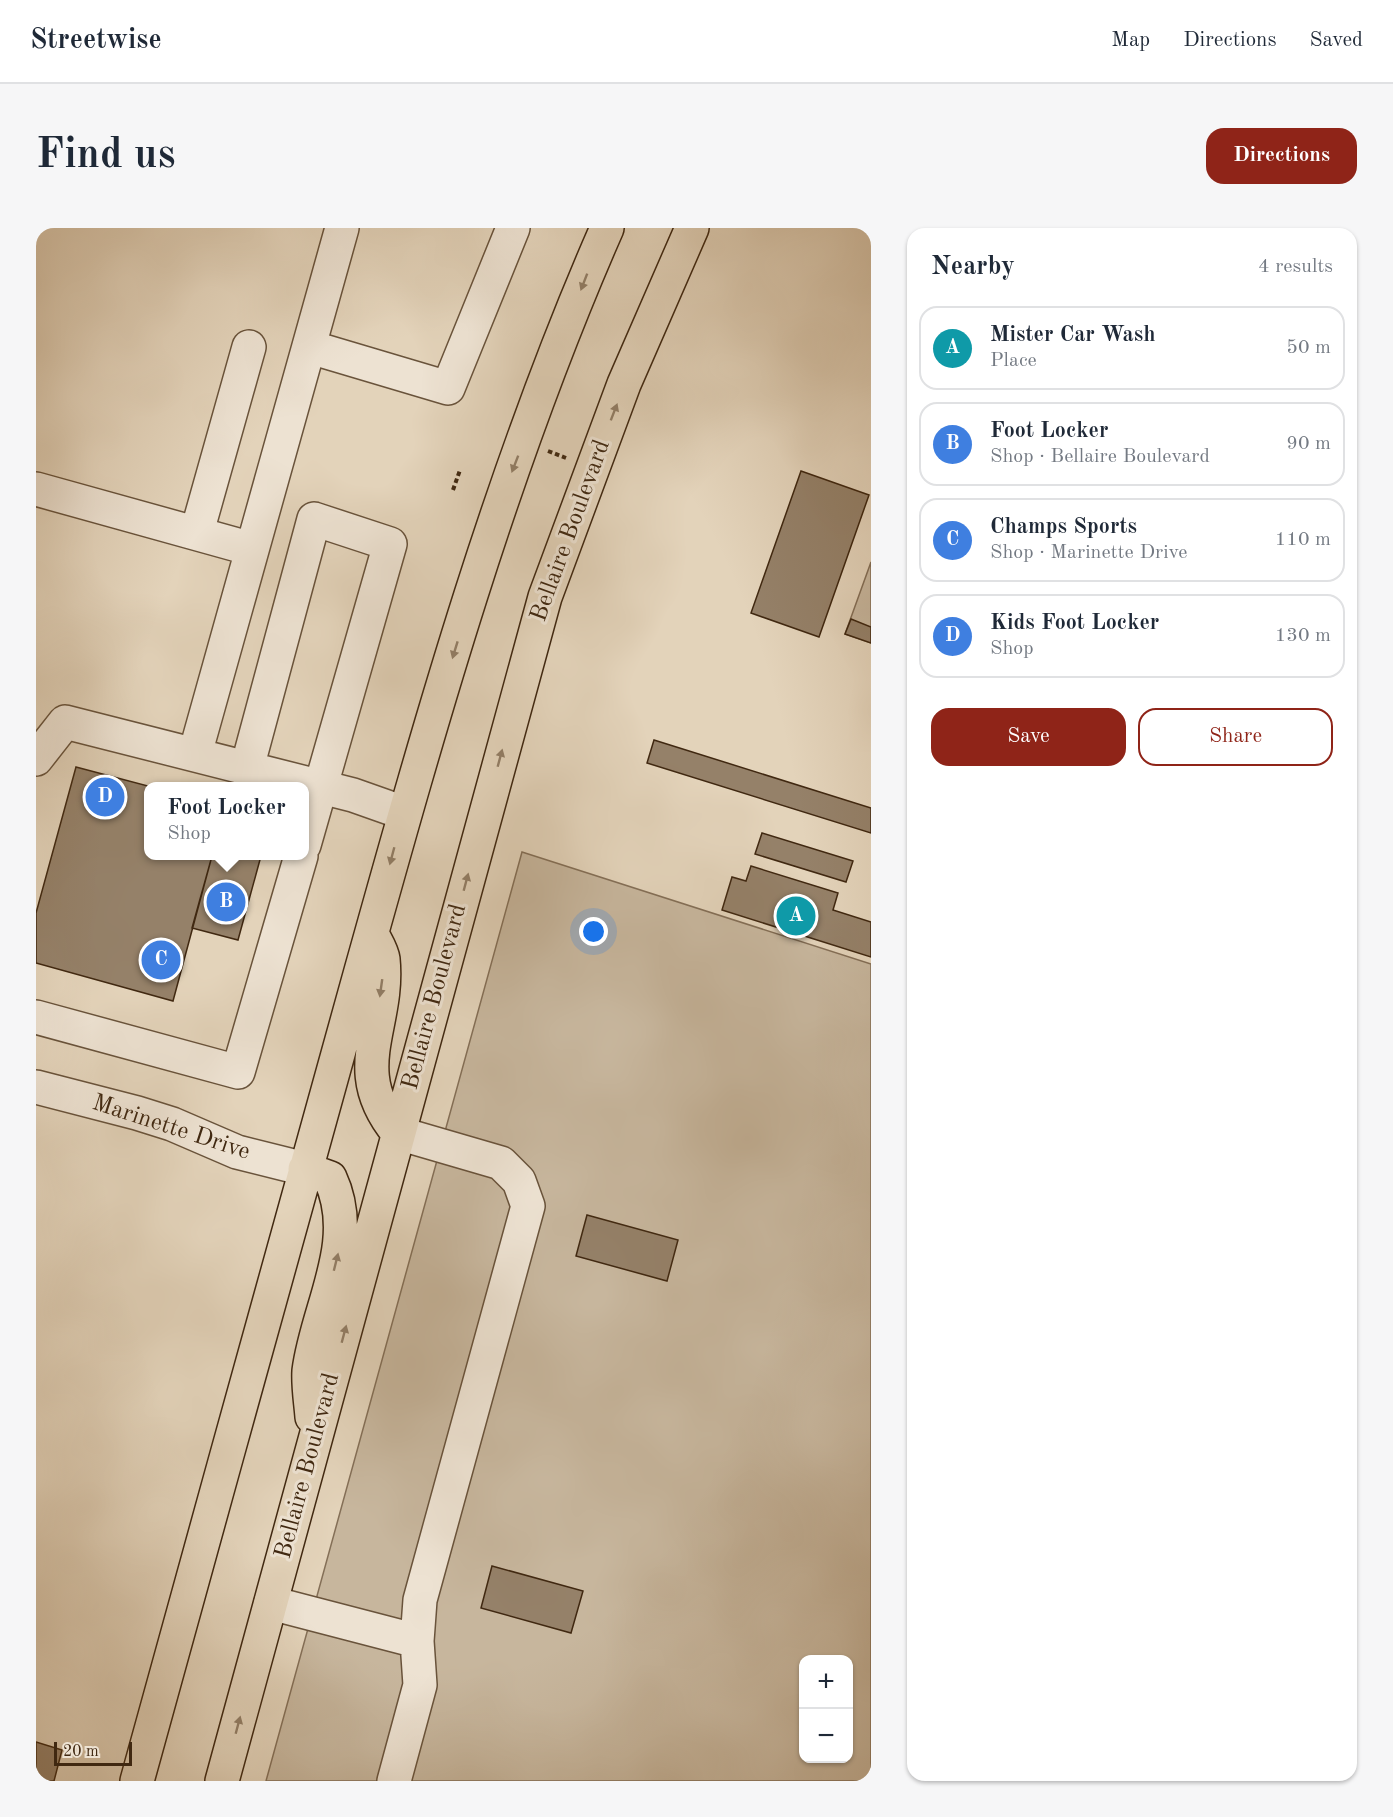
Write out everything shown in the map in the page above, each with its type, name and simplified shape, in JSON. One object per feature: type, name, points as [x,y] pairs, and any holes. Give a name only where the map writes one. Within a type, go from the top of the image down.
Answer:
[{"type":"main road","points":[[137,1781],[404,813],[501,502],[586,276],[607,228]]},
{"type":"main road","name":"Bellaire Boulevard","points":[[222,1781],[527,657],[555,564],[646,329],[692,228]]},
{"type":"main road","points":[[372,932],[383,957],[383,982],[372,1043],[372,1086],[385,1118],[398,1133]]},
{"type":"main road","points":[[305,1169],[330,1178],[338,1195],[342,1234],[309,1372],[314,1443]]},
{"type":"street","points":[[195,754],[342,228]]},
{"type":"street","points":[[310,347],[448,387],[513,228]]},
{"type":"street","points":[[197,532],[249,347]]},
{"type":"street","points":[[36,489],[252,549]]},
{"type":"street","points":[[247,768],[314,519],[390,544],[309,828]]},
{"type":"street","points":[[36,759],[65,722],[302,782]]},
{"type":"street","points":[[309,784],[404,813]]},
{"type":"street","points":[[36,1017],[238,1072],[300,860]]},
{"type":"street","name":"Marinette Drive","points":[[36,1086],[137,1113],[237,1152],[305,1169]]},
{"type":"street","points":[[393,1781],[420,1685],[417,1641],[420,1600],[528,1206],[519,1181],[501,1163],[398,1133]]},
{"type":"street","points":[[271,1603],[417,1641]]},
{"type":"path","points":[[547,451],[573,460]]},
{"type":"path","points":[[453,490],[460,470]]},
{"type":"shaded area","points":[[871,562],[871,643],[845,634]]},
{"type":"shaded area","points":[[522,852],[871,964],[871,1781],[266,1781]]},
{"type":"building","points":[[801,471],[869,495],[819,637],[751,613]]},
{"type":"building","points":[[851,619],[871,627],[871,643],[845,634]]},
{"type":"building","points":[[654,740],[871,808],[871,833],[647,763]]},
{"type":"building","points":[[76,767],[144,785],[144,860],[211,860],[173,1001],[36,963],[36,913]]},
{"type":"building","points":[[762,833],[853,861],[846,882],[755,854]]},
{"type":"building","points":[[211,860],[260,860],[238,940],[192,928]]},
{"type":"building","points":[[751,866],[838,893],[833,910],[871,922],[871,957],[722,910],[732,877],[746,881]]},
{"type":"building","points":[[587,1215],[678,1240],[667,1281],[576,1256]]},
{"type":"building","points":[[492,1566],[583,1591],[571,1633],[481,1608]]},
{"type":"building","points":[[36,1742],[62,1750],[54,1781],[36,1781]]},
{"type":"place","name":"Kids Foot Locker","points":[[105,797]]},
{"type":"place","name":"Foot Locker","points":[[226,902]]},
{"type":"place","name":"Mister Car Wash","points":[[796,916]]},
{"type":"place","name":"Champs Sports","points":[[161,960]]}]
